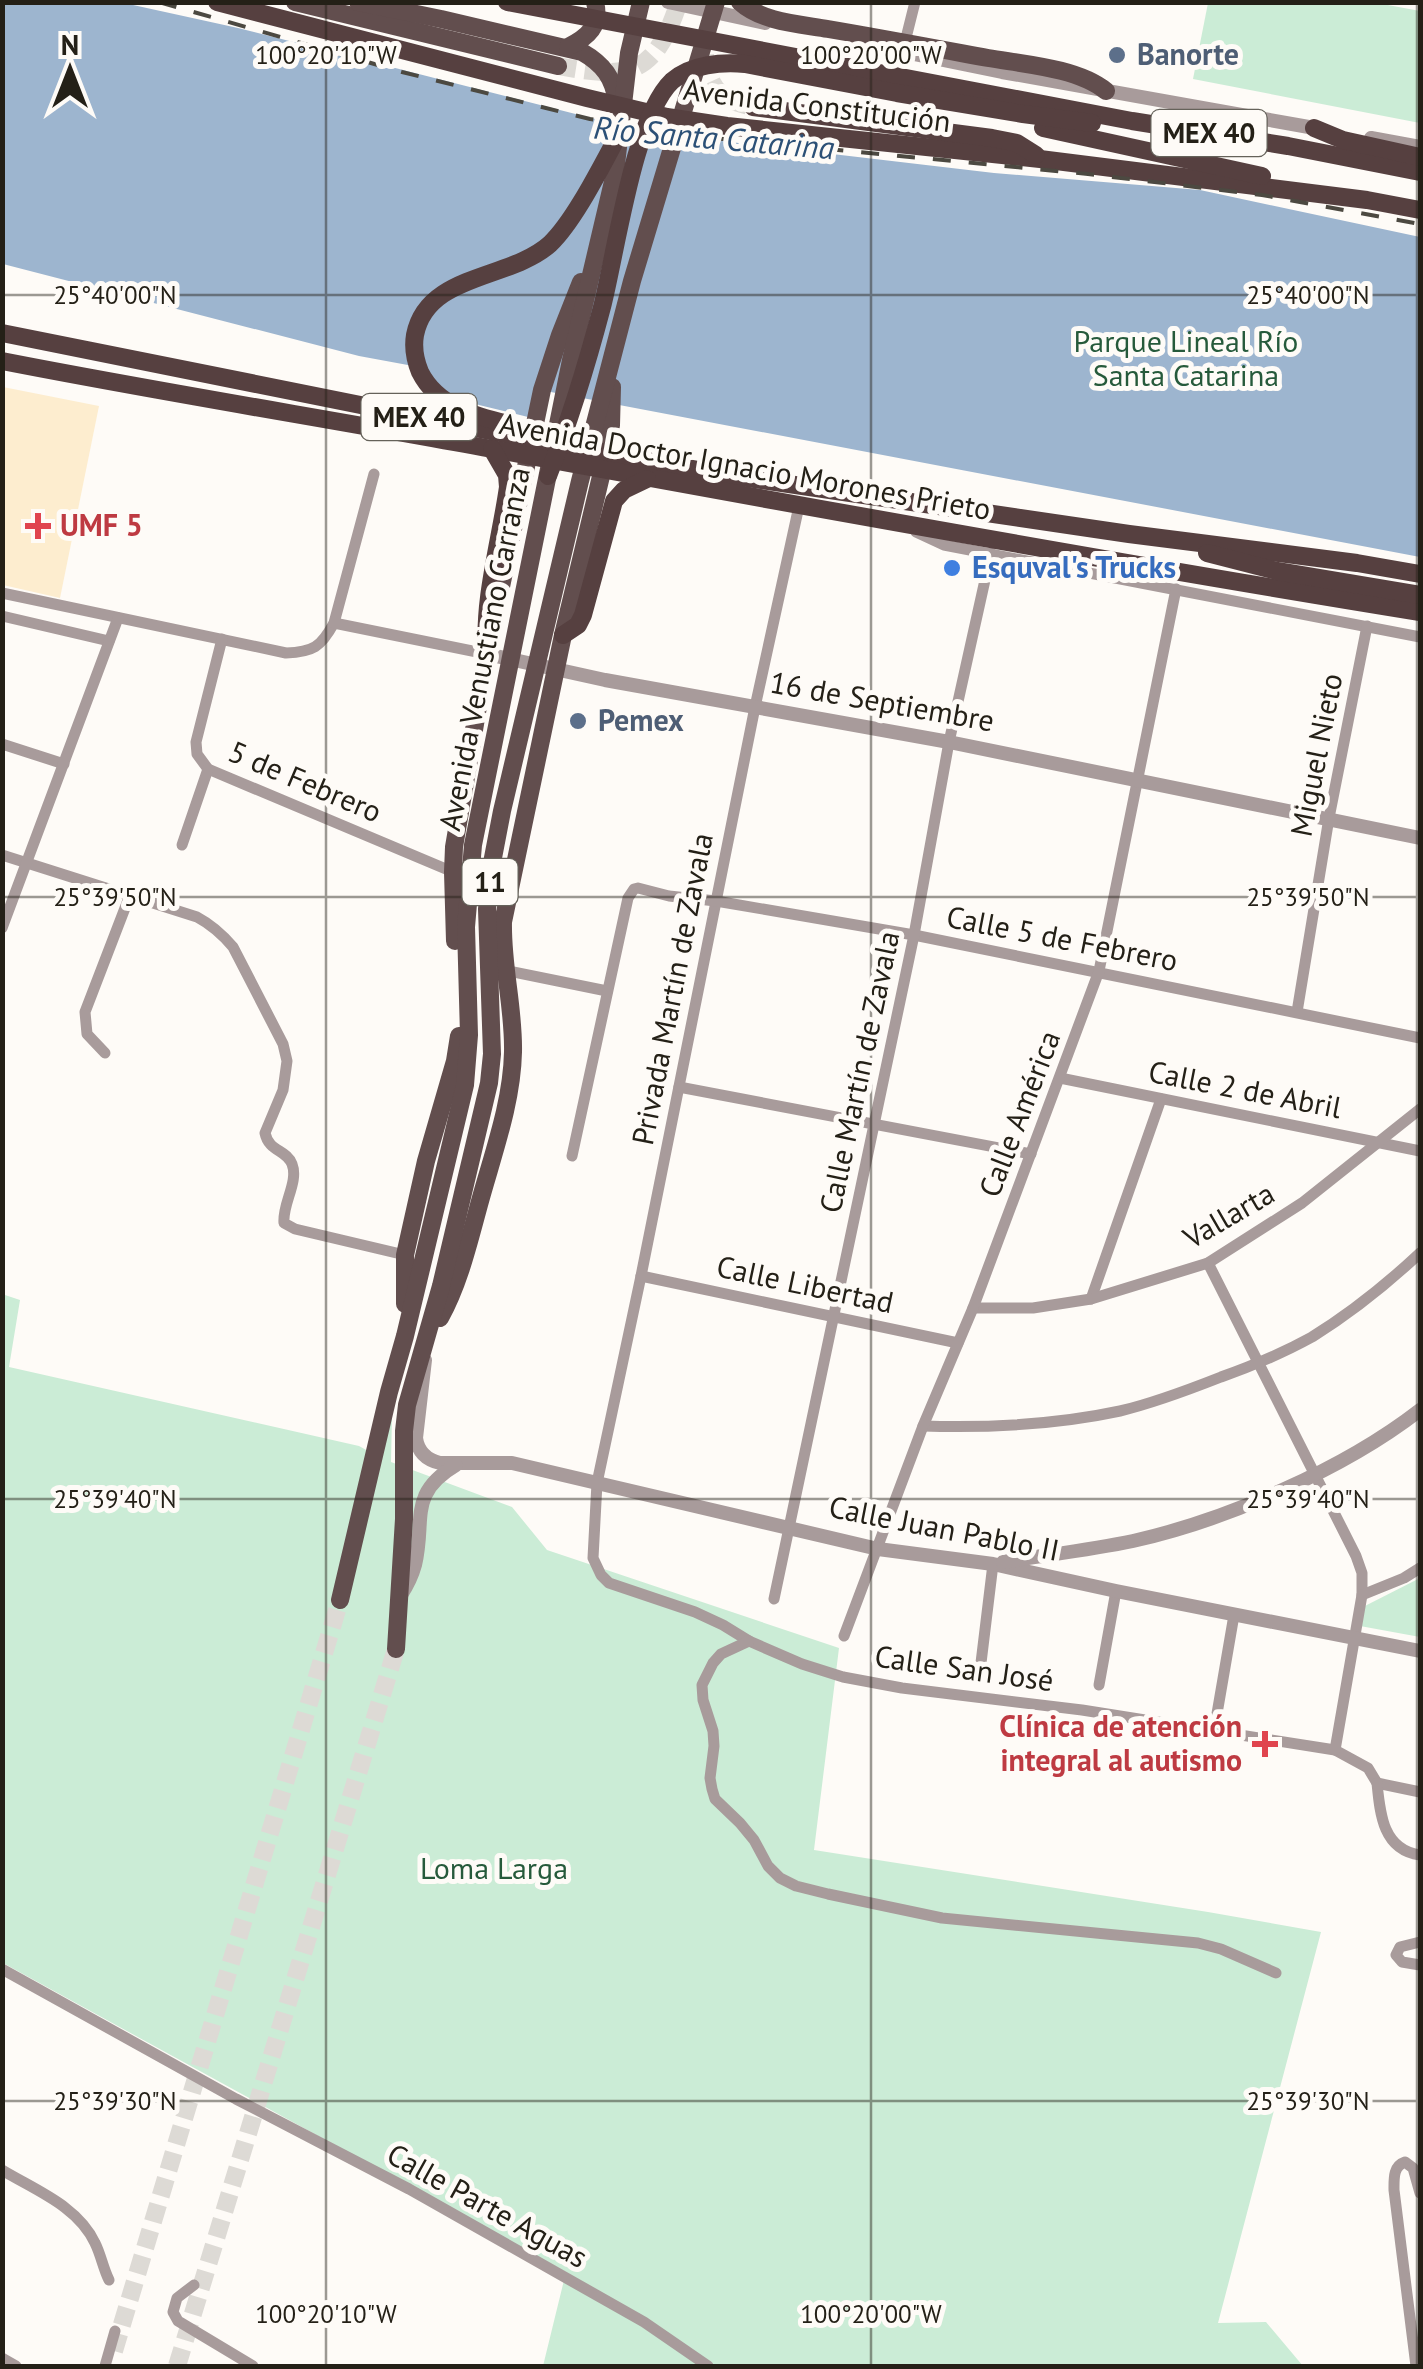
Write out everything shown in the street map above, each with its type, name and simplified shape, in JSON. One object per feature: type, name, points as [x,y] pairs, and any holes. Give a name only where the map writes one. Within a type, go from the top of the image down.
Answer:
[{"type":"highway","name":"Avenida Constitución","points":[[216,2],[667,117],[1040,159],[1420,210]]},
{"type":"highway","name":"Avenida Constitución","points":[[507,2],[1420,172]]},
{"type":"highway","points":[[548,476],[577,394],[650,114],[673,81],[686,72],[726,62],[1083,123],[1132,121]]},
{"type":"highway","points":[[897,93],[984,116],[1367,200]]},
{"type":"highway","points":[[753,107],[992,138],[1017,144],[1040,159]]},
{"type":"highway","points":[[619,126],[583,198],[550,244],[522,262],[458,286],[425,308],[414,341],[416,362],[426,385],[459,410],[500,422],[838,492]]},
{"type":"highway","points":[[1314,128],[1343,140],[1420,157]]},
{"type":"highway","name":"Avenida Doctor Ignacio Morones Prieto","points":[[2,332],[720,474],[1420,574]]},
{"type":"highway","name":"Avenida Doctor Ignacio Morones Prieto","points":[[2,361],[898,524],[1420,614]]},
{"type":"highway","points":[[487,654],[487,606],[508,487],[507,475],[492,449]]},
{"type":"highway","points":[[564,635],[578,625],[583,615],[614,501],[624,490],[647,479]]},
{"type":"highway","name":"MEX 40","points":[[1129,534],[1277,570],[1420,595]]},
{"type":"main road","points":[[295,2],[558,66]]},
{"type":"main road","points":[[358,2],[568,47],[594,59],[620,86]]},
{"type":"main road","points":[[568,47],[593,29],[595,2]]},
{"type":"main road","name":"Avenida Venustiano Carranza","points":[[340,1600],[466,1085],[466,927],[474,846],[571,360],[615,173],[620,86],[641,2]]},
{"type":"main road","name":"Avenida Venustiano Carranza","points":[[396,1649],[405,1418],[441,1286],[491,1069],[488,909],[492,863],[511,766],[645,233],[716,2]]},
{"type":"main road","points":[[740,2],[755,12],[795,23],[1023,64],[1082,78],[1106,91]]},
{"type":"main road","points":[[405,1336],[405,1254],[455,1061],[461,1007],[454,934],[454,847],[487,654],[548,368],[598,246]]},
{"type":"main road","points":[[426,1345],[455,1287],[511,1076],[513,1020],[504,970],[504,922],[610,425],[612,362]]},
{"type":"main road","points":[[498,608],[530,629],[564,635]]},
{"type":"main road","points":[[480,699],[486,692],[501,688],[521,689],[540,702],[546,725]]},
{"type":"main road","points":[[455,1061],[463,1074],[479,1085],[511,1076]]},
{"type":"street","points":[[668,2],[1002,72],[1420,147]]},
{"type":"street","points":[[906,42],[915,2]]},
{"type":"street","points":[[2,593],[286,653],[317,647],[334,623],[374,474]]},
{"type":"street","name":"Privada Martín de Zavala","points":[[597,1483],[799,506]]},
{"type":"street","points":[[898,524],[944,545],[1420,638]]},
{"type":"street","name":"Calle Martín de Zavala","points":[[774,1600],[991,553]]},
{"type":"street","name":"Calle América","points":[[844,1636],[1100,971],[1176,589]]},
{"type":"street","points":[[2,616],[109,641]]},
{"type":"street","points":[[2,928],[118,618]]},
{"type":"street","name":"16 de Septiembre","points":[[334,623],[1420,838]]},
{"type":"street","name":"Miguel Nieto","points":[[1297,1012],[1328,818],[1367,626]]},
{"type":"street","name":"5 de Febrero","points":[[222,639],[196,742],[197,754],[208,769],[453,872]]},
{"type":"street","points":[[2,744],[64,764]]},
{"type":"street","points":[[182,844],[208,769]]},
{"type":"street","points":[[2,855],[197,918],[224,936],[283,1044],[288,1061],[265,1133],[269,1144],[293,1166],[284,1223],[295,1229],[405,1254]]},
{"type":"street","name":"Calle 5 de Febrero","points":[[607,991],[628,898],[634,889],[644,889],[914,935],[1420,1038]]},
{"type":"street","points":[[105,1053],[87,1034],[85,1012],[130,895]]},
{"type":"street","points":[[504,970],[607,991],[572,1156]]},
{"type":"street","name":"Calle 2 de Abril","points":[[1060,1078],[1420,1151]]},
{"type":"street","points":[[679,1087],[1031,1154]]},
{"type":"street","points":[[1092,1298],[1161,1099]]},
{"type":"street","name":"Vallarta","points":[[973,1308],[1033,1308],[1092,1298],[1208,1262],[1302,1203],[1420,1109]]},
{"type":"street","points":[[922,1426],[1038,1424],[1120,1410],[1194,1388],[1312,1336],[1394,1278],[1420,1253]]},
{"type":"street","points":[[1208,1262],[1362,1574],[1362,1594],[1335,1750]]},
{"type":"street","name":"Calle Libertad","points":[[641,1276],[958,1343]]},
{"type":"street","name":"Calle Juan Pablo II","points":[[426,1345],[416,1430],[422,1454],[432,1461],[512,1462],[878,1548],[993,1564],[1420,1651]]},
{"type":"street","points":[[980,1672],[993,1564],[1134,1540],[1220,1514],[1315,1474],[1396,1429],[1420,1410]]},
{"type":"street","points":[[401,1596],[416,1563],[423,1498],[437,1478],[458,1464]]},
{"type":"street","name":"Calle San José","points":[[597,1483],[593,1558],[609,1583],[694,1612],[802,1664],[843,1677],[902,1688],[1082,1710],[1335,1750],[1368,1768],[1377,1783],[1420,1792]]},
{"type":"street","points":[[1362,1594],[1420,1568]]},
{"type":"street","points":[[1099,1685],[1116,1591]]},
{"type":"street","points":[[1214,1731],[1234,1615]]},
{"type":"street","points":[[749,1641],[721,1654],[702,1685],[713,1731],[710,1778],[715,1799],[754,1840],[768,1866],[780,1878],[812,1890],[942,1918],[1198,1943],[1276,1974]]},
{"type":"street","points":[[1377,1783],[1380,1818],[1387,1834],[1411,1854],[1420,1855]]},
{"type":"street","points":[[1420,1942],[1400,1947],[1396,1955],[1402,1962],[1420,1965]]},
{"type":"street","name":"Calle Parte Aguas","points":[[2,1969],[236,2099],[409,2189],[644,2322],[708,2366]]},
{"type":"street","points":[[1416,2366],[1394,2190],[1400,2164],[1405,2162],[1414,2168],[1420,2193]]},
{"type":"street","points":[[2,2170],[74,2214],[96,2244],[109,2280]]},
{"type":"street","points":[[194,2285],[177,2298],[173,2312],[178,2321],[253,2366]]},
{"type":"street","points":[[105,2366],[115,2331]]},
{"type":"street","points":[[2,2358],[16,2366]]},
{"type":"shaded area","name":"UMF 5","points":[[3,387],[99,406],[60,598],[3,585]]},
{"type":"green space","points":[[1208,3],[1377,3],[1420,11],[1420,123],[1193,79]]},
{"type":"green space","name":"Loma Larga","points":[[2,1294],[20,1300],[9,1367],[359,1446],[379,1457],[392,1415],[391,1462],[512,1507],[547,1550],[839,1648],[814,1850],[1321,1932],[1218,2323],[1266,2322],[1303,2366],[543,2366],[566,2272],[3,1963]]},
{"type":"green space","points":[[1420,1578],[1420,1637],[1360,1626],[1359,1609]]},
{"type":"water","name":"Río Santa Catarina","points":[[2,3],[124,3],[238,28],[646,132],[994,173],[1200,190],[1420,237],[1420,557],[535,389],[528,417],[479,405],[432,386],[424,368],[359,356],[3,264]]},
{"type":"tunnel","points":[[558,66],[604,72],[636,67],[660,45],[679,2]]},
{"type":"tunnel","points":[[705,55],[718,91],[732,101],[753,107]]},
{"type":"tunnel","points":[[114,2351],[340,1600]]},
{"type":"tunnel","points":[[177,2366],[396,1649]]},
{"type":"railway","points":[[159,2],[402,72],[590,119],[713,138],[1262,195],[1420,224]]},
{"type":"place","name":"Banorte","points":[[1117,55]]},
{"type":"place","name":"UMF 5","points":[[38,526]]},
{"type":"place","name":"Esquval's Trucks","points":[[952,568]]},
{"type":"place","name":"Pemex","points":[[578,721]]},
{"type":"place","name":"Clínica de atención integral al autismo","points":[[1265,1744]]},
{"type":"park label","name":"Parque Lineal Río Santa Catarina","points":[[1186,359]]}]
